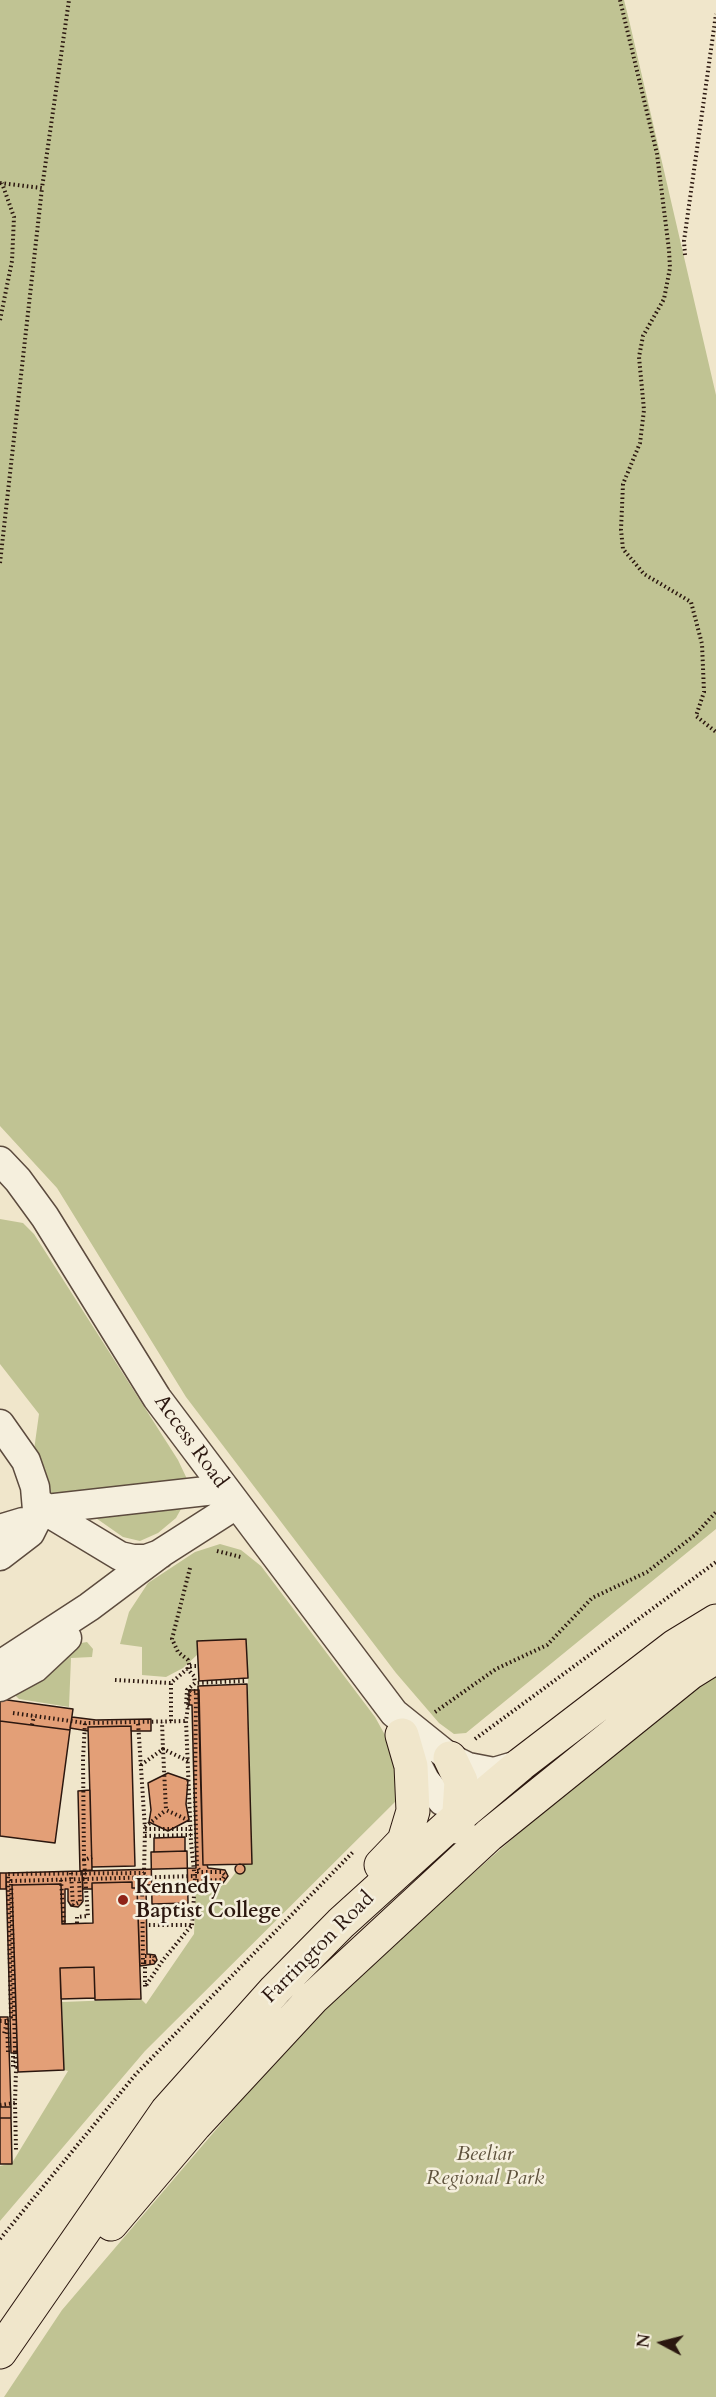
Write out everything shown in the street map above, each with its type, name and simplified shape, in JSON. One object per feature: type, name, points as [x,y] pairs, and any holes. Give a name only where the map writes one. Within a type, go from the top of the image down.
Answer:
[{"type":"main road","name":"Farrington Road","points":[[0,2353],[177,2098],[275,1990],[450,1809],[521,1764],[675,1646],[716,1621]]},
{"type":"main road","points":[[450,1809],[468,1821],[485,1820],[568,1751],[676,1667],[697,1659],[713,1659]]},
{"type":"main road","name":"Farrington Road","points":[[0,2353],[195,2126],[312,1999],[489,1834],[690,1673],[713,1659]]},
{"type":"main road","points":[[177,2098],[183,2074],[198,2053],[267,1977],[404,1841],[410,1825],[414,1800],[411,1766],[398,1724]]},
{"type":"main road","points":[[363,1953],[442,1868],[455,1846],[450,1809],[461,1780],[450,1758]]},
{"type":"street","name":"Access Road","points":[[6,1178],[45,1217],[157,1398],[398,1724],[425,1780],[450,1809]]},
{"type":"street","points":[[0,1424],[19,1449],[37,1503],[30,1533],[0,1556]]},
{"type":"street","points":[[0,1451],[37,1503],[120,1556],[146,1559],[162,1553]]},
{"type":"street","points":[[37,1503],[79,1507],[104,1501],[230,1497]]},
{"type":"street","points":[[0,1665],[89,1607],[162,1553],[230,1497]]},
{"type":"street","points":[[0,1529],[23,1522],[37,1503]]},
{"type":"street","points":[[6,1700],[35,1668],[64,1642],[89,1607]]},
{"type":"street","name":"Access Road","points":[[398,1724],[450,1758],[481,1771],[494,1772],[521,1764]]},
{"type":"path","points":[[0,564],[42,188],[69,0]]},
{"type":"path","points":[[620,0],[657,153],[670,268],[664,299],[643,336],[639,357],[644,410],[640,443],[623,484],[621,530],[623,549],[644,574],[691,602],[702,644],[704,692],[696,716],[716,732]]},
{"type":"path","points":[[685,255],[684,241],[716,14]]},
{"type":"path","points":[[0,320],[12,261],[14,217],[1,183],[42,188]]},
{"type":"path","points":[[431,1715],[496,1669],[547,1645],[592,1598],[647,1572],[695,1535],[716,1512]]},
{"type":"path","points":[[213,1550],[232,1553],[247,1561]]},
{"type":"path","points":[[191,1564],[172,1639],[178,1652],[188,1660],[195,1683]]},
{"type":"path","points":[[190,1666],[198,1666]]},
{"type":"path","points":[[115,1680],[171,1683],[187,1669],[191,1672]]},
{"type":"path","points":[[190,1707],[186,1705],[187,1690],[195,1683],[244,1681]]},
{"type":"path","points":[[171,1683],[171,1722]]},
{"type":"path","points":[[142,1877],[145,1987],[163,1960],[192,1925],[195,1881],[186,1721],[190,1707],[190,1691],[196,1691],[197,1866],[202,1872]]},
{"type":"path","points":[[6,1700],[34,1716],[85,1723],[186,1721]]},
{"type":"path","points":[[32,1725],[34,1716]]},
{"type":"path","points":[[4,2034],[7,2021],[11,2017],[8,1874],[144,1873],[145,1828],[138,1722]]},
{"type":"path","points":[[162,1722],[166,1810]]},
{"type":"path","points":[[77,1923],[77,1917],[88,1916],[84,1872],[85,1723]]},
{"type":"path","points":[[164,1749],[188,1761]]},
{"type":"path","points":[[141,1764],[164,1749]]},
{"type":"path","points":[[166,1810],[190,1821]]},
{"type":"path","points":[[145,1828],[166,1810]]},
{"type":"path","points":[[145,1828],[191,1832]]},
{"type":"path","points":[[145,1836],[191,1832]]},
{"type":"path","points":[[84,1860],[92,1857]]},
{"type":"path","points":[[16,2150],[11,1881],[197,1876],[197,1872],[225,1873],[220,1880],[195,1881]]},
{"type":"path","points":[[70,1873],[73,1905],[80,1900],[79,1879]]},
{"type":"path","points":[[61,1880],[64,1924]]},
{"type":"path","points":[[146,1925],[192,1925]]},
{"type":"path","points":[[144,1964],[156,1959],[154,1956],[145,1956]]},
{"type":"path","points":[[0,2021],[7,2021]]},
{"type":"path","points":[[7,2021],[8,2052]]},
{"type":"path","points":[[0,2104],[15,2103]]},
{"type":"green space","points":[[0,0],[624,0],[716,395],[716,1529],[466,1733],[454,1734],[439,1723],[396,1673],[186,1397],[57,1188],[0,1126]]},
{"type":"green space","points":[[0,1219],[23,1223],[34,1234],[178,1460],[187,1479],[51,1498],[34,1450],[39,1414],[0,1364]]},
{"type":"green space","points":[[177,1504],[181,1509],[176,1518],[158,1533],[140,1541],[123,1537],[93,1516]]},
{"type":"green space","points":[[220,1544],[241,1550],[261,1566],[375,1717],[390,1744],[401,1796],[145,2051],[0,2221],[0,2166],[12,2163],[68,2071],[64,2070],[62,2002],[141,1999],[146,2004],[194,1934],[196,1886],[226,1885],[236,1872],[240,1874],[244,1871],[244,1866],[241,1864],[248,1678],[246,1640],[198,1641],[197,1655],[183,1668],[166,1677],[142,1675],[142,1647],[120,1644],[129,1612],[148,1583],[195,1552]]},
{"type":"green space","points":[[87,1642],[93,1649],[92,1657],[71,1658],[69,1707],[19,1699],[14,1694],[81,1643]]},
{"type":"green space","name":"Beeliar Regional Park","points":[[716,1675],[716,2397],[4,2397],[62,2310],[319,2009],[619,1745]]},
{"type":"building","points":[[246,1639],[248,1678],[199,1681],[197,1641]]},
{"type":"building","points":[[247,1684],[252,1864],[203,1865],[198,1686]]},
{"type":"building","points":[[189,1690],[199,1690],[203,1865],[207,1865],[208,1868],[225,1870],[228,1876],[223,1883],[146,1885],[147,1954],[155,1955],[157,1960],[154,1964],[140,1966],[137,1888],[132,1888],[132,1882],[92,1883],[92,1889],[83,1889],[82,1871],[196,1868],[192,1705],[189,1705]]},
{"type":"building","points":[[0,1699],[73,1709],[70,1730],[0,1721]]},
{"type":"building","points":[[72,1717],[96,1720],[151,1719],[151,1731],[131,1731],[131,1726],[88,1727],[88,1731],[70,1728]]},
{"type":"building","points":[[0,1721],[70,1730],[55,1843],[0,1836]]},
{"type":"building","points":[[131,1726],[135,1866],[92,1867],[88,1727]]},
{"type":"building","points":[[168,1773],[188,1780],[186,1804],[189,1820],[168,1831],[149,1822],[151,1810],[148,1783]]},
{"type":"building","points":[[90,1790],[92,1870],[80,1871],[78,1791]]},
{"type":"building","points":[[185,1837],[185,1851],[154,1852],[154,1838]]},
{"type":"building","points":[[187,1851],[188,1903],[152,1904],[151,1852]]},
{"type":"building","points":[[240,1864],[245,1869],[240,1874],[235,1869]]},
{"type":"building","points":[[82,1871],[83,1901],[78,1907],[71,1906],[68,1901],[68,1889],[65,1889],[65,1923],[62,1924],[61,1884],[12,1885],[17,2053],[11,2053],[6,1873]]},
{"type":"building","points":[[0,1873],[6,1873],[6,1889],[0,1889]]},
{"type":"building","points":[[132,1882],[132,1888],[137,1888],[141,1999],[95,2000],[94,1967],[60,1968],[64,2070],[18,2072],[12,1885],[61,1884],[62,1924],[93,1923],[92,1883]]},
{"type":"building","points":[[94,1967],[95,1998],[61,1999],[60,1968]]},
{"type":"building","points":[[0,2017],[8,2017],[11,2107],[0,2107]]},
{"type":"building","points":[[0,2107],[11,2107],[11,2118],[0,2118]]},
{"type":"building","points":[[0,2118],[11,2118],[12,2164],[0,2164]]},
{"type":"place","name":"Kennedy Baptist College","points":[[123,1900]]}]
